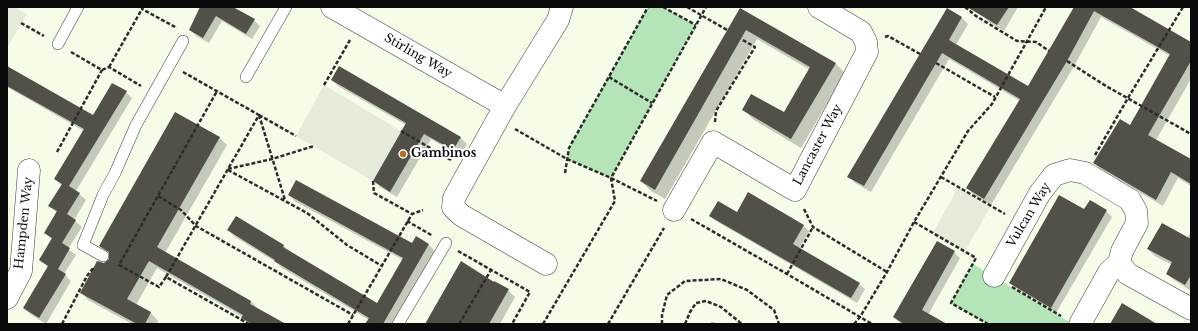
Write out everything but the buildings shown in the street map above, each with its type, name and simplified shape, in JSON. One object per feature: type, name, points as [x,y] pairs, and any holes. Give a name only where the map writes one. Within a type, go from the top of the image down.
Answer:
[{"type":"street","name":"Stirling Way","points":[[332,7],[505,106]]},
{"type":"street","points":[[546,264],[461,215],[453,207],[454,198],[468,170],[505,106],[558,20],[562,7]]},
{"type":"street","points":[[819,7],[861,32],[866,42]]},
{"type":"street","name":"Lancaster Way","points":[[713,142],[795,190],[867,52],[866,42]]},
{"type":"street","points":[[674,210],[713,142]]},
{"type":"street","name":"Hampden Way","points":[[7,298],[20,271],[29,170]]},
{"type":"street","name":"Vulcan Way","points":[[994,276],[1040,193],[1054,175],[1070,170],[1085,173],[1130,200],[1136,210],[1137,223],[1122,251],[1119,263]]},
{"type":"street","points":[[1073,322],[1109,272],[1119,263],[1128,274],[1191,309]]},
{"type":"lane","points":[[58,44],[78,7]]},
{"type":"lane","points":[[246,77],[286,7]]},
{"type":"lane","points":[[103,256],[83,245],[103,195],[115,173],[136,125],[183,41]]},
{"type":"lane","points":[[398,324],[446,243]]},
{"type":"path","points":[[565,173],[569,148],[648,7]]},
{"type":"path","points":[[663,7],[696,25]]},
{"type":"path","points":[[687,7],[727,30]]},
{"type":"path","points":[[543,324],[615,201],[611,178],[706,7]]},
{"type":"path","points":[[965,7],[976,16],[1017,41],[1036,42],[1049,51]]},
{"type":"path","points":[[854,324],[860,317],[887,272],[914,222],[968,131],[992,104],[1046,7]]},
{"type":"path","points":[[1085,173],[1183,7]]},
{"type":"path","points":[[57,152],[102,70],[110,66],[143,8],[187,34],[183,41]]},
{"type":"path","points":[[21,23],[102,70]]},
{"type":"path","points":[[324,85],[360,23]]},
{"type":"path","points":[[866,42],[888,36],[920,54]]},
{"type":"path","points":[[713,142],[716,111],[755,47],[741,38]]},
{"type":"path","points":[[1067,61],[1106,86],[1191,134]]},
{"type":"path","points":[[936,63],[995,98]]},
{"type":"path","points":[[170,64],[296,136]]},
{"type":"path","points":[[110,66],[154,93]]},
{"type":"path","points":[[609,77],[652,103]]},
{"type":"path","points":[[119,265],[217,91]]},
{"type":"path","points":[[259,115],[285,201]]},
{"type":"path","points":[[62,324],[87,276],[103,256],[159,287],[196,226],[259,115]]},
{"type":"path","points":[[401,131],[468,170]]},
{"type":"path","points":[[228,170],[272,159],[314,146]]},
{"type":"path","points":[[228,170],[307,213],[347,245],[382,266]]},
{"type":"path","points":[[941,177],[1022,225]]},
{"type":"path","points":[[373,181],[374,193],[412,214]]},
{"type":"path","points":[[795,190],[814,227],[887,272]]},
{"type":"path","points":[[158,196],[181,210],[196,226],[353,315]]},
{"type":"path","points":[[348,324],[407,221],[412,214],[423,210]]},
{"type":"path","points":[[608,324],[674,210]]},
{"type":"path","points":[[407,221],[530,292],[512,324]]},
{"type":"path","points":[[914,222],[976,258],[951,303],[988,324]]},
{"type":"path","points":[[787,274],[814,227]]},
{"type":"path","points":[[973,264],[1073,322]]},
{"type":"path","points":[[459,324],[491,270]]},
{"type":"path","points":[[166,277],[249,324]]},
{"type":"path","points":[[662,324],[662,315],[667,295],[685,281],[721,279],[747,290],[774,310],[778,324]]},
{"type":"path","points":[[685,324],[696,303],[706,301],[721,308],[742,324]]},
{"type":"path","points":[[711,324],[717,324]]},
{"type":"green space","points":[[648,7],[663,7],[696,25],[611,178],[567,159],[569,148]]},
{"type":"green space","points":[[973,264],[1073,324],[988,324],[951,303]]},
{"type":"shaded area","points":[[7,7],[14,7],[27,14],[7,48]]},
{"type":"shaded area","points":[[324,85],[401,131],[373,181],[296,136]]},
{"type":"shaded area","points":[[958,187],[991,206],[965,251],[933,233]]},
{"type":"place","name":"Gambinos","points":[[403,154]]}]
